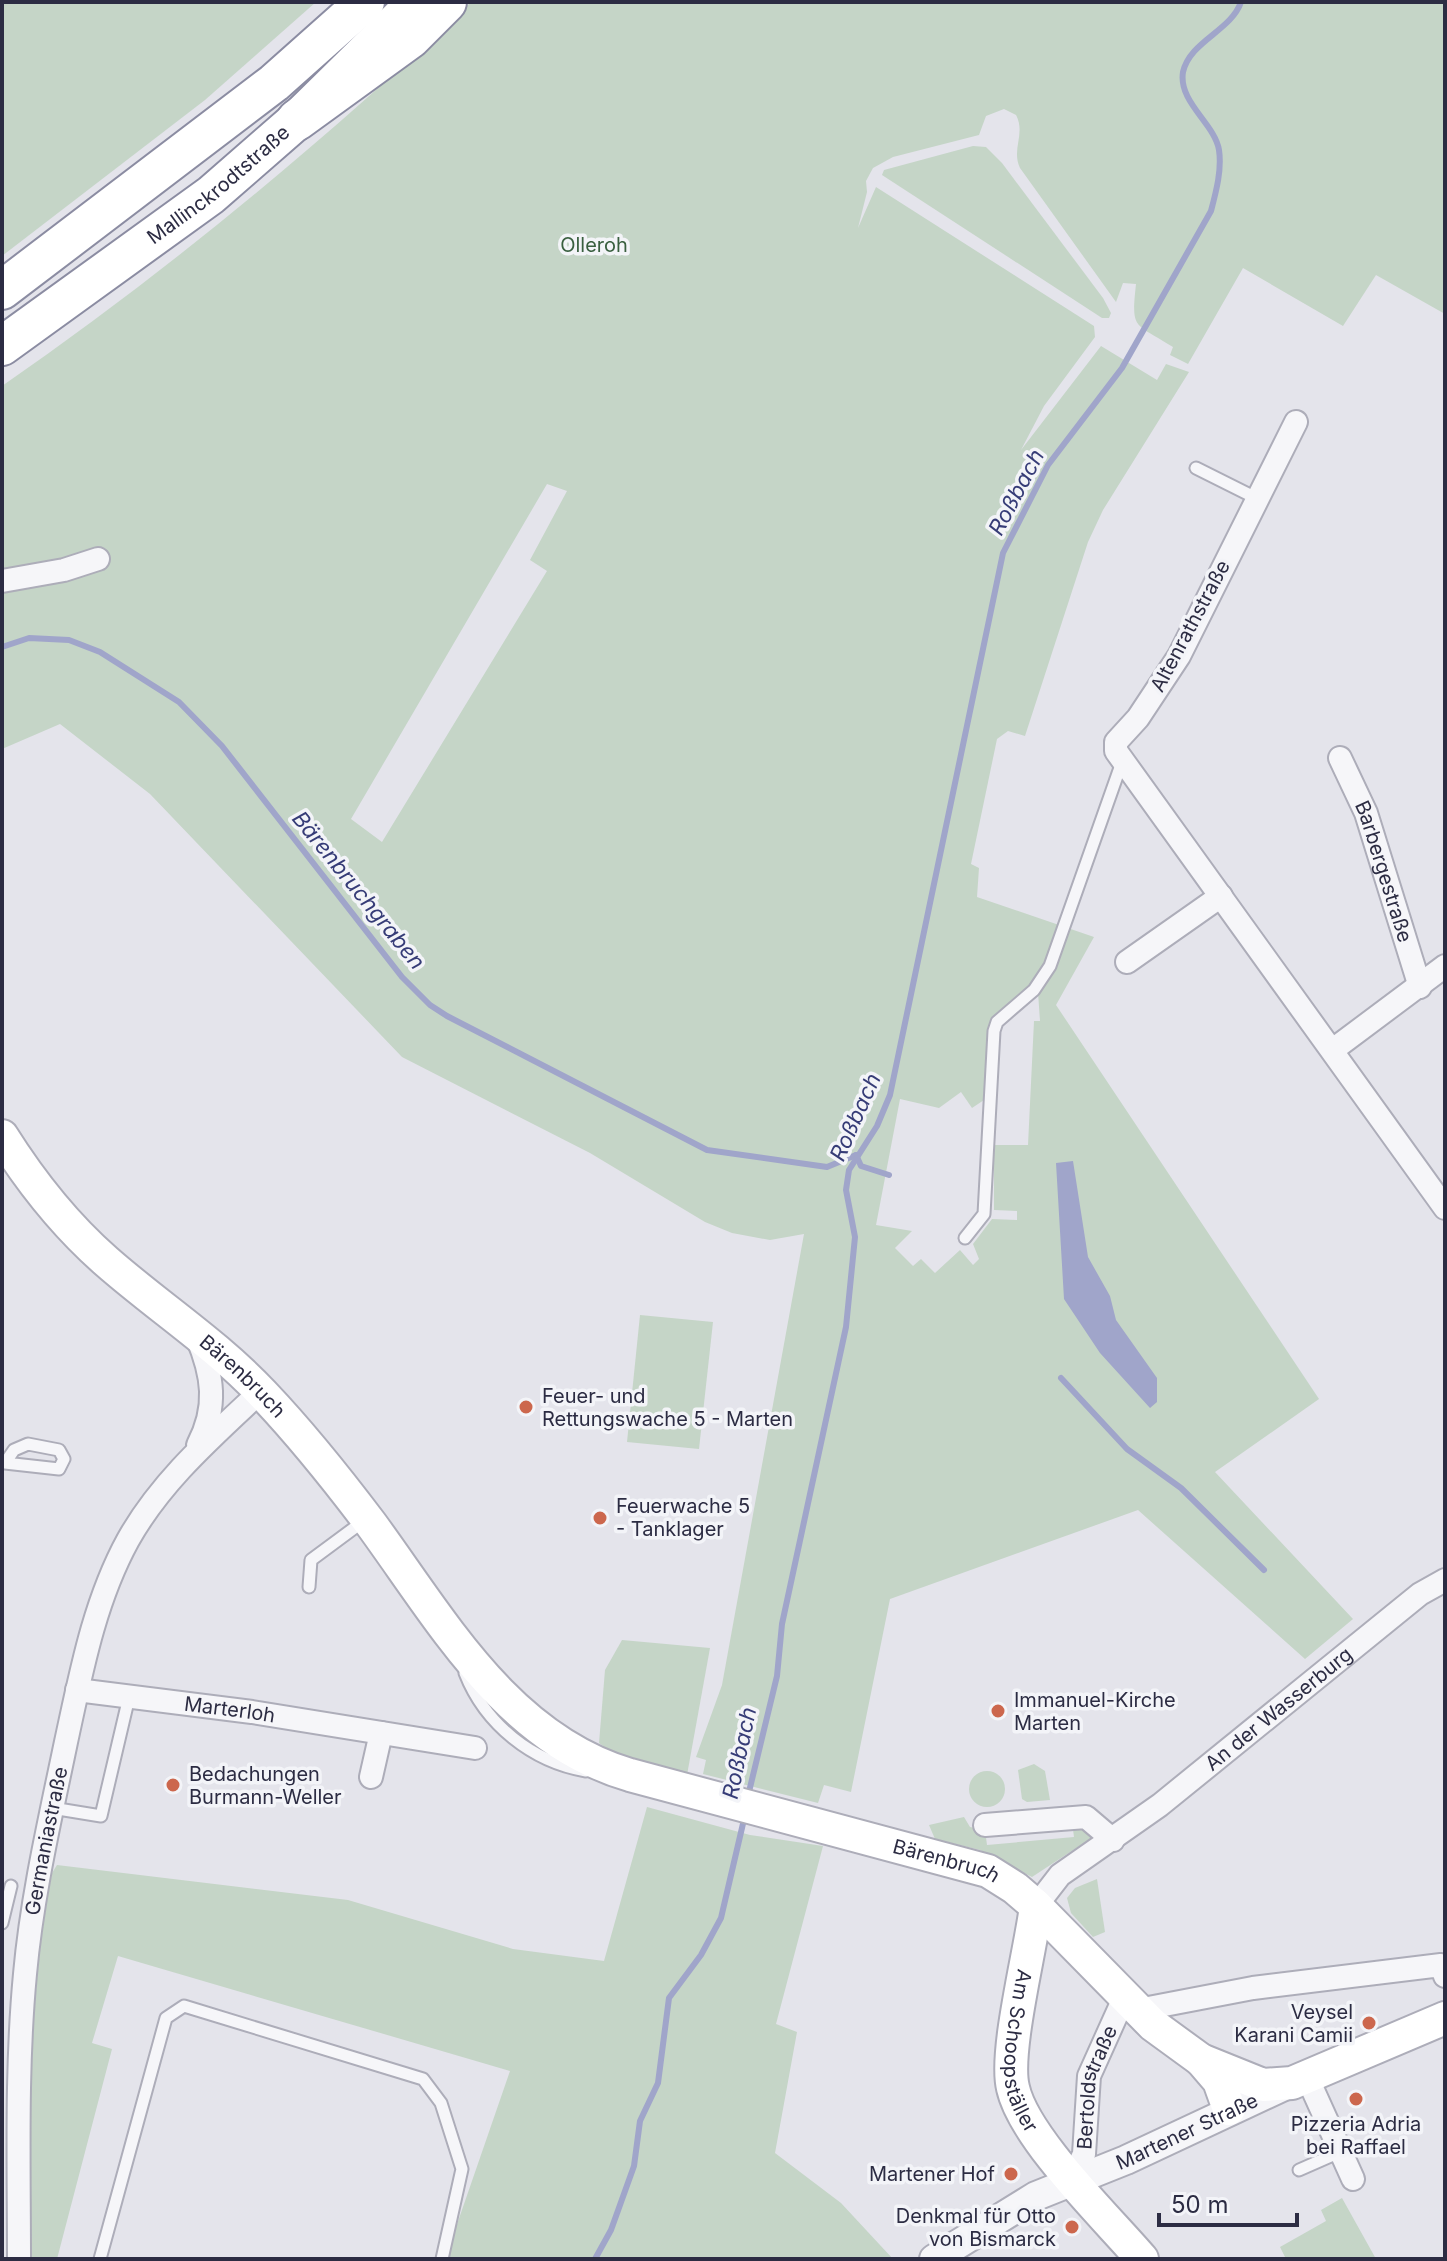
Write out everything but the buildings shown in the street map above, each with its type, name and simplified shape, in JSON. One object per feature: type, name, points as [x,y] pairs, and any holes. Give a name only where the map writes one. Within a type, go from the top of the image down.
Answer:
[{"type":"highway","points":[[183,153],[333,2]]},
{"type":"highway","points":[[2,290],[274,83],[365,2]]},
{"type":"highway","name":"Mallinckrodtstraße","points":[[2,346],[211,195],[297,120],[417,2]]},
{"type":"highway","points":[[297,120],[410,38],[446,2]]},
{"type":"main road","name":"Bärenbruch","points":[[2,1136],[29,1177],[85,1242],[261,1391],[322,1459],[455,1641],[554,1751],[630,1775],[974,1866],[1003,1879],[1036,1906],[1153,2025],[1201,2060],[1219,2081],[1229,2109]]},
{"type":"main road","name":"Am Schoopställer","points":[[1036,1906],[1012,2057],[1012,2087],[1036,2136],[1142,2259]]},
{"type":"main road","name":"Martener Straße","points":[[1296,2081],[1445,2018]]},
{"type":"main road","name":"Bärenbruch","points":[[1201,2060],[1263,2085],[1296,2081]]},
{"type":"street","name":"Altenrathstraße","points":[[1122,762],[1116,742],[1138,718],[1179,656],[1296,422]]},
{"type":"street","points":[[2,581],[64,570],[98,559]]},
{"type":"street","name":"Barbergestraße","points":[[1340,758],[1366,813],[1420,987]]},
{"type":"street","points":[[1122,762],[1443,1201]]},
{"type":"street","points":[[1127,962],[1221,896]]},
{"type":"street","points":[[1334,1049],[1445,966]]},
{"type":"street","name":"Germaniastraße","points":[[193,1455],[207,1429],[213,1390],[208,1363],[197,1336]]},
{"type":"street","name":"Germaniastraße","points":[[19,2259],[19,2052],[30,1927],[77,1690],[99,1605],[128,1540],[163,1488],[261,1391]]},
{"type":"street","name":"An der Wasserburg","points":[[1036,1906],[1060,1875],[1113,1840],[1420,1594],[1445,1580]]},
{"type":"street","name":"Marterloh","points":[[77,1690],[475,1748]]},
{"type":"street","points":[[371,1777],[381,1733]]},
{"type":"street","points":[[985,1825],[1086,1817],[1113,1840]]},
{"type":"street","points":[[1132,2003],[1441,1965],[1445,1976]]},
{"type":"street","name":"Bertoldstraße","points":[[1072,2181],[1084,2154],[1089,2076],[1132,2003]]},
{"type":"street","points":[[1296,2081],[1353,2179]]},
{"type":"street","name":"Martener Straße","points":[[934,2259],[1036,2196],[1126,2160],[1229,2109],[1296,2081]]},
{"type":"lane","points":[[1196,468],[1256,498]]},
{"type":"lane","points":[[965,1238],[984,1214],[994,1031],[997,1022],[1034,990],[1050,966],[1122,762]]},
{"type":"lane","points":[[28,1444],[59,1450],[64,1459],[59,1469],[53,1471],[3,1463],[14,1450],[28,1444]]},
{"type":"lane","points":[[309,1587],[311,1560],[367,1519]]},
{"type":"lane","points":[[52,1808],[101,1816],[129,1697]]},
{"type":"lane","points":[[2,1923],[11,1886]]},
{"type":"lane","points":[[100,2259],[166,2018],[184,2006],[423,2079],[441,2103],[462,2169],[442,2259]]},
{"type":"lane","points":[[1299,2170],[1340,2152]]},
{"type":"green space","points":[[2,2],[316,2],[205,100],[2,256]]},
{"type":"green space","name":"Olleroh","points":[[471,2],[1445,2],[1445,314],[1376,275],[1343,326],[1243,268],[1188,364],[1170,355],[1173,347],[1138,324],[1134,310],[1136,284],[1123,283],[1116,302],[1020,168],[1017,154],[1019,122],[1016,115],[1004,109],[986,116],[979,135],[893,157],[873,168],[866,181],[867,192],[858,228],[876,187],[1094,326],[1095,337],[1044,406],[1021,450],[1101,346],[1157,380],[1166,364],[1189,372],[1103,510],[1088,542],[1025,736],[1008,731],[997,739],[971,864],[979,868],[977,897],[1094,937],[1056,1005],[1319,1399],[1215,1472],[1353,1619],[1305,1659],[1138,1510],[890,1599],[851,1792],[824,1785],[818,1803],[703,1774],[706,1760],[696,1757],[722,1685],[804,1234],[770,1240],[732,1233],[705,1222],[590,1153],[402,1057],[150,794],[60,724],[2,749],[2,386],[125,297],[244,203]],"holes":[[[547,484],[567,491],[530,560],[547,571],[382,842],[351,819]],[[1037,978],[1040,1021],[1034,1021],[1028,1145],[994,1145],[994,1210],[1017,1211],[1017,1220],[992,1219],[973,1244],[979,1259],[973,1265],[960,1250],[935,1273],[921,1259],[913,1266],[895,1248],[912,1231],[876,1225],[900,1099],[939,1108],[961,1092],[972,1108],[984,1100],[989,1032],[995,1017]]]},
{"type":"green space","points":[[973,146],[986,147],[1002,163],[1103,298],[1111,313],[1109,318],[1102,318],[882,175],[884,170]]},
{"type":"green space","points":[[640,1315],[713,1322],[699,1449],[627,1442]]},
{"type":"green space","points":[[622,1640],[710,1648],[687,1775],[624,1761],[599,1743],[605,1670]]},
{"type":"green space","points":[[1034,1764],[1045,1771],[1050,1800],[1027,1802],[1022,1799],[1018,1770]]},
{"type":"green space","points":[[987,1771],[999,1777],[1005,1789],[999,1801],[987,1807],[975,1801],[969,1789],[975,1777]]},
{"type":"green space","points":[[647,1807],[750,1835],[823,1846],[776,2024],[797,2032],[775,2153],[841,2203],[893,2259],[445,2259],[510,2071],[118,1956],[92,2043],[112,2049],[57,2259],[31,2259],[34,2017],[44,1921],[52,1873],[57,1865],[348,1900],[513,1949],[604,1961]]},
{"type":"green space","points":[[964,1817],[970,1827],[985,1830],[987,1845],[1074,1837],[1072,1822],[1096,1835],[1032,1877],[980,1850],[935,1839],[929,1825]]},
{"type":"green space","points":[[1097,1879],[1105,1932],[1093,1937],[1071,1913],[1067,1898],[1075,1888]]},
{"type":"green space","points":[[1342,2198],[1376,2259],[1286,2259],[1280,2247],[1326,2221],[1321,2210]]},
{"type":"water","points":[[1073,1161],[1088,1257],[1110,1296],[1116,1320],[1157,1378],[1157,1402],[1150,1408],[1100,1353],[1064,1299],[1056,1163]]},
{"type":"waterway","name":"Roßbach","points":[[748,1796],[777,1676],[782,1624],[846,1327],[855,1237],[846,1190],[849,1170],[877,1126],[890,1095],[1003,553],[1048,465],[1122,368],[1211,211],[1217,189],[1219,150],[1211,131],[1186,93],[1183,72],[1194,52],[1229,21],[1241,2]]},
{"type":"waterway","name":"Bärenbruchgraben","points":[[2,647],[29,638],[69,640],[100,652],[179,702],[222,746],[402,977],[430,1005],[447,1016],[707,1150],[827,1167],[856,1155]]},
{"type":"waterway","points":[[856,1155],[861,1166],[889,1175]]},
{"type":"waterway","points":[[1061,1378],[1127,1449],[1181,1488],[1264,1570]]},
{"type":"waterway","name":"Roßbach","points":[[595,2259],[611,2230],[634,2166],[640,2121],[658,2083],[669,1998],[701,1955],[721,1918],[745,1815]]},
{"type":"place","name":"Feuer- und Rettungswache 5 - Marten","points":[[526,1407]]},
{"type":"place","name":"Feuerwache 5 - Tanklager","points":[[600,1518]]},
{"type":"place","name":"Immanuel-Kirche Marten","points":[[998,1711]]},
{"type":"place","name":"Bedachungen Burmann-Weller","points":[[173,1785]]},
{"type":"place","name":"Veysel Karani Camii","points":[[1369,2023]]},
{"type":"place","name":"Pizzeria Adria bei Raffael","points":[[1356,2099]]},
{"type":"place","name":"Martener Hof","points":[[1011,2174]]},
{"type":"place","name":"Denkmal für Otto von Bismarck","points":[[1072,2227]]}]
